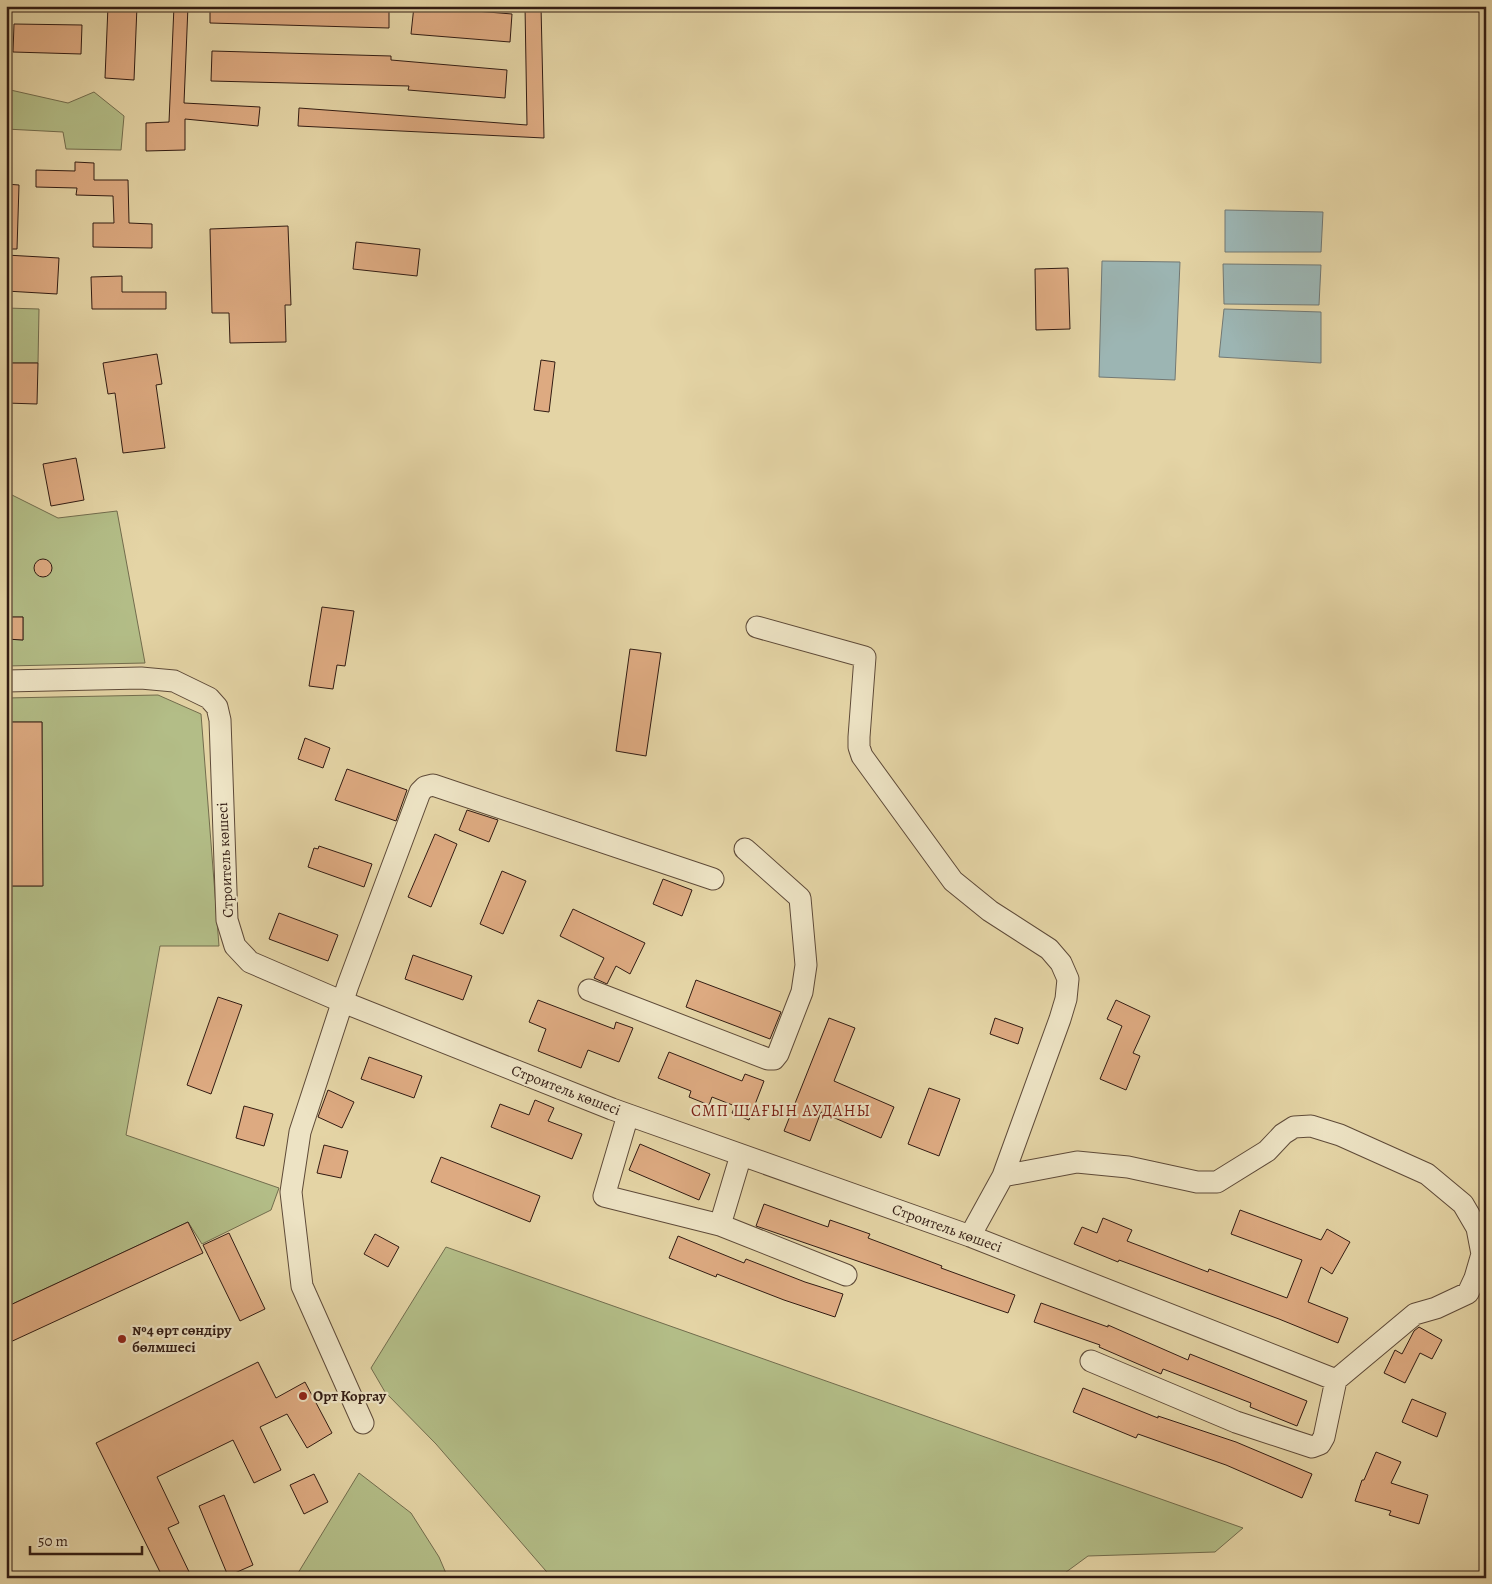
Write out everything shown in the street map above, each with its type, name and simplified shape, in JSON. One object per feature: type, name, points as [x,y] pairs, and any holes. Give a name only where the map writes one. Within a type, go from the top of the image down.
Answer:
[{"type":"street","points":[[757,627],[865,657],[859,737],[859,747],[862,756],[953,881],[990,911],[1049,949],[1068,979],[1066,999],[1003,1176],[970,1236]]},
{"type":"street","name":"Строитель көшесі","points":[[6,681],[141,678],[174,681],[209,698],[217,707],[220,720],[226,920],[235,946],[250,962],[343,1002],[628,1114],[970,1236],[1336,1380]]},
{"type":"street","points":[[363,1423],[302,1286],[291,1192],[300,1132],[343,1002],[420,792],[425,786],[433,785],[713,879]]},
{"type":"street","points":[[589,990],[768,1059],[774,1059],[778,1054],[802,992],[806,965],[800,898],[745,849]]},
{"type":"street","points":[[628,1114],[604,1196],[720,1225],[846,1275]]},
{"type":"street","points":[[1003,1176],[1077,1162],[1128,1167],[1197,1182],[1217,1182],[1266,1151],[1294,1126],[1311,1126],[1340,1135],[1427,1174],[1462,1204],[1477,1228],[1482,1254],[1475,1278],[1468,1293],[1436,1308],[1415,1314],[1336,1380],[1324,1437],[1320,1444],[1312,1447],[1236,1422],[1091,1361]]},
{"type":"street","points":[[720,1225],[741,1155]]},
{"type":"green space","points":[[6,89],[68,103],[94,92],[124,116],[121,150],[66,149],[63,132],[6,129]]},
{"type":"green space","points":[[6,308],[39,309],[38,363],[6,363]]},
{"type":"green space","points":[[6,492],[58,518],[117,511],[145,663],[6,666],[6,639],[23,640],[23,617],[6,617]]},
{"type":"green space","points":[[158,695],[201,714],[219,946],[160,946],[126,1135],[279,1188],[271,1210],[202,1244],[188,1222],[6,1307],[6,886],[42,886],[42,722],[6,722],[6,698]]},
{"type":"green space","points":[[446,1247],[1243,1528],[1215,1552],[1088,1556],[1058,1578],[552,1578],[436,1444],[385,1392],[371,1368]]},
{"type":"green space","points":[[359,1473],[411,1513],[439,1557],[448,1578],[295,1578]]},
{"type":"water","points":[[1225,210],[1323,212],[1321,252],[1225,252]]},
{"type":"water","points":[[1102,261],[1180,262],[1175,380],[1099,377]]},
{"type":"water","points":[[1223,264],[1321,265],[1319,305],[1224,304]]},
{"type":"water","points":[[1224,309],[1321,312],[1321,363],[1219,357]]},
{"type":"building","points":[[108,6],[137,6],[134,80],[105,78]]},
{"type":"building","points":[[174,6],[188,6],[184,103],[260,107],[258,126],[185,119],[185,150],[146,151],[146,123],[169,122]]},
{"type":"building","points":[[210,6],[389,6],[389,28],[210,23]]},
{"type":"building","points":[[414,6],[512,14],[510,42],[411,34]]},
{"type":"building","points":[[525,6],[541,6],[544,138],[298,126],[299,108],[527,125]]},
{"type":"building","points":[[14,24],[82,25],[81,54],[13,52]]},
{"type":"building","points":[[212,51],[391,56],[391,60],[507,70],[505,98],[408,90],[409,86],[211,81]]},
{"type":"building","points":[[75,162],[94,163],[94,180],[128,180],[129,223],[152,224],[152,248],[93,247],[93,223],[114,223],[113,196],[76,195],[77,188],[36,187],[36,170],[75,171]]},
{"type":"building","points":[[6,184],[19,185],[17,249],[6,249]]},
{"type":"building","points":[[288,226],[291,305],[285,305],[286,342],[230,343],[229,313],[212,313],[210,229]]},
{"type":"building","points":[[356,242],[420,249],[417,276],[353,269]]},
{"type":"building","points":[[6,255],[59,258],[57,294],[6,291]]},
{"type":"building","points":[[1068,268],[1070,329],[1036,330],[1035,269]]},
{"type":"building","points":[[122,276],[122,292],[166,292],[166,309],[92,309],[91,277]]},
{"type":"building","points":[[157,354],[162,384],[156,385],[165,448],[123,453],[115,393],[108,394],[103,363]]},
{"type":"building","points":[[541,360],[555,362],[549,412],[534,410]]},
{"type":"building","points":[[6,363],[38,363],[37,404],[6,403]]},
{"type":"building","points":[[76,458],[84,500],[51,506],[43,464]]},
{"type":"building","points":[[39,559],[47,559],[52,564],[50,575],[39,577],[34,572],[34,564]]},
{"type":"building","points":[[322,607],[354,611],[345,666],[337,665],[333,689],[309,686]]},
{"type":"building","points":[[6,617],[23,617],[23,640],[6,639]]},
{"type":"building","points":[[630,649],[661,653],[646,756],[616,751]]},
{"type":"building","points":[[6,722],[42,722],[43,886],[6,886]]},
{"type":"building","points":[[305,738],[330,748],[323,768],[298,759]]},
{"type":"building","points":[[347,769],[407,790],[396,821],[335,800]]},
{"type":"building","points":[[467,810],[498,820],[489,842],[459,830]]},
{"type":"building","points":[[435,834],[457,844],[431,907],[408,897]]},
{"type":"building","points":[[319,846],[372,864],[364,887],[308,867],[314,848],[318,849]]},
{"type":"building","points":[[502,871],[526,881],[503,934],[480,924]]},
{"type":"building","points":[[663,879],[692,890],[682,916],[653,904]]},
{"type":"building","points":[[573,909],[645,943],[630,974],[616,966],[607,984],[594,978],[604,958],[560,936]]},
{"type":"building","points":[[279,913],[338,935],[328,961],[269,939]]},
{"type":"building","points":[[413,955],[472,976],[463,1000],[405,979]]},
{"type":"building","points":[[696,980],[781,1012],[770,1039],[686,1007]]},
{"type":"building","points":[[218,997],[242,1005],[211,1094],[187,1085]]},
{"type":"building","points":[[538,1000],[614,1029],[616,1022],[633,1028],[619,1062],[588,1050],[581,1068],[538,1051],[546,1029],[529,1022]]},
{"type":"building","points":[[1116,1000],[1150,1016],[1133,1053],[1140,1056],[1126,1090],[1100,1079],[1122,1026],[1107,1019]]},
{"type":"building","points":[[829,1018],[855,1028],[834,1081],[894,1107],[881,1138],[821,1112],[810,1141],[784,1131]]},
{"type":"building","points":[[995,1018],[1023,1028],[1018,1044],[990,1034]]},
{"type":"building","points":[[669,1052],[742,1081],[745,1074],[764,1081],[749,1120],[732,1113],[735,1106],[712,1097],[709,1105],[689,1097],[691,1091],[658,1078]]},
{"type":"building","points":[[369,1057],[422,1076],[414,1098],[361,1079]]},
{"type":"building","points":[[929,1088],[960,1099],[939,1156],[908,1144]]},
{"type":"building","points":[[328,1090],[354,1102],[342,1128],[318,1117]]},
{"type":"building","points":[[535,1100],[554,1108],[548,1121],[582,1134],[572,1159],[491,1127],[500,1104],[529,1115]]},
{"type":"building","points":[[244,1106],[273,1114],[264,1146],[236,1138]]},
{"type":"building","points":[[640,1144],[710,1174],[699,1200],[629,1170]]},
{"type":"building","points":[[324,1145],[348,1151],[341,1178],[317,1173]]},
{"type":"building","points":[[441,1157],[540,1196],[530,1222],[431,1182]]},
{"type":"building","points":[[764,1204],[828,1227],[830,1220],[870,1234],[868,1238],[942,1266],[941,1268],[1015,1295],[1008,1313],[756,1226]]},
{"type":"building","points":[[1240,1210],[1321,1240],[1327,1229],[1350,1242],[1332,1274],[1321,1267],[1308,1302],[1348,1318],[1338,1343],[1279,1319],[1119,1260],[1118,1262],[1074,1244],[1082,1227],[1097,1233],[1103,1218],[1132,1230],[1127,1241],[1208,1272],[1209,1269],[1287,1298],[1302,1260],[1231,1234]]},
{"type":"building","points":[[188,1222],[203,1253],[6,1344],[6,1307]]},
{"type":"building","points":[[229,1233],[265,1309],[240,1321],[203,1245]]},
{"type":"building","points":[[375,1234],[399,1247],[388,1267],[364,1254]]},
{"type":"building","points":[[678,1236],[744,1263],[746,1259],[805,1282],[843,1294],[835,1317],[717,1274],[716,1277],[669,1258]]},
{"type":"building","points":[[1041,1303],[1108,1327],[1108,1325],[1188,1360],[1190,1354],[1307,1401],[1297,1426],[1250,1407],[1251,1403],[1163,1369],[1161,1374],[1099,1347],[1100,1345],[1034,1322]]},
{"type":"building","points":[[1419,1327],[1442,1340],[1432,1359],[1420,1353],[1405,1383],[1384,1373],[1395,1350],[1402,1354],[1414,1331]]},
{"type":"building","points":[[258,1362],[276,1398],[305,1382],[332,1433],[307,1448],[287,1414],[260,1427],[281,1470],[254,1483],[233,1440],[157,1477],[179,1523],[168,1528],[192,1578],[163,1578],[96,1443]]},
{"type":"building","points":[[1083,1388],[1158,1418],[1158,1416],[1236,1442],[1312,1474],[1302,1498],[1226,1465],[1138,1434],[1136,1438],[1073,1412]]},
{"type":"building","points":[[1412,1399],[1446,1413],[1437,1437],[1402,1422]]},
{"type":"building","points":[[1376,1452],[1401,1462],[1391,1483],[1428,1495],[1419,1524],[1389,1515],[1391,1511],[1355,1501],[1362,1480],[1364,1480]]},
{"type":"building","points":[[314,1474],[328,1502],[304,1514],[290,1485]]},
{"type":"building","points":[[224,1495],[253,1565],[228,1576],[199,1506]]},
{"type":"place","name":"№4 өрт сөндіру бөлмшесі","points":[[122,1339]]},
{"type":"place","name":"Орт Коргау","points":[[303,1396]]},
{"type":"district","name":"СМП ШАҒЫН АУДАНЫ","points":[[781,1111]]}]
